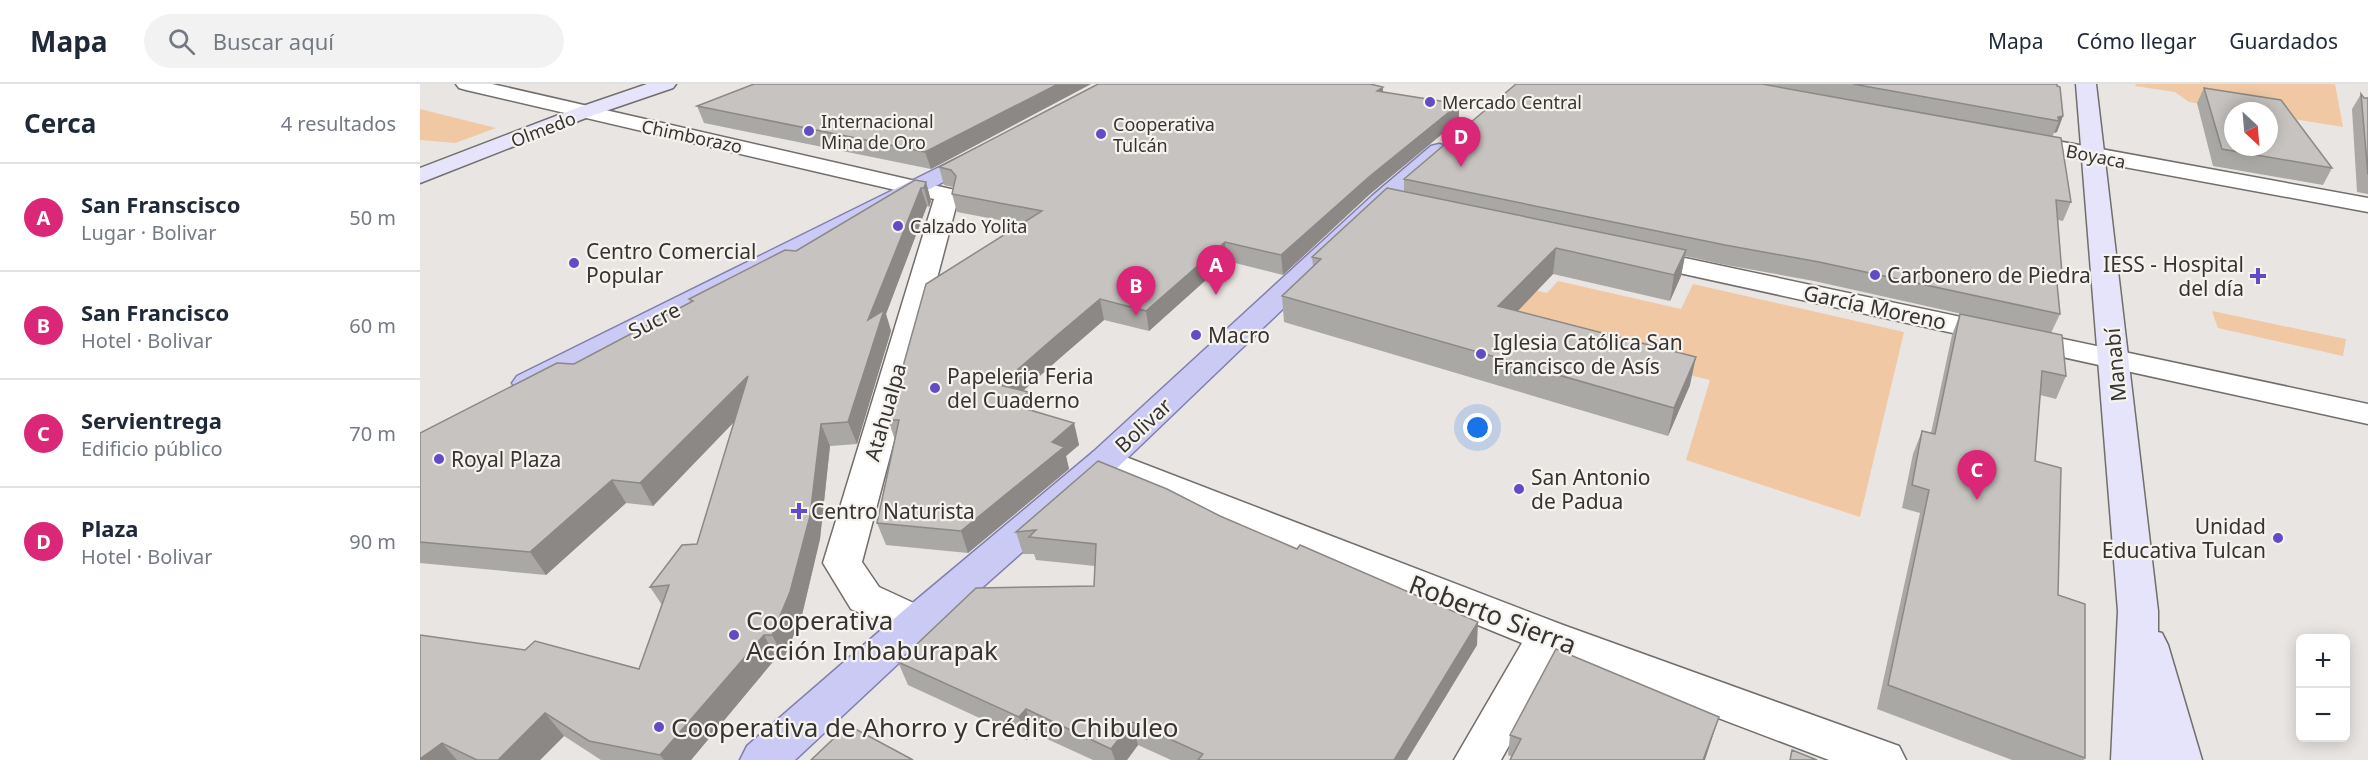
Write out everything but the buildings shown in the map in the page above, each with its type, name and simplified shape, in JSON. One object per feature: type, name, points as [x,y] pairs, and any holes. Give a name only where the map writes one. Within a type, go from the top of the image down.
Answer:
[{"type":"main road","name":"Olmedo","points":[[420,176],[584,112],[666,84]]},
{"type":"main road","name":"Manabí","points":[[2086,84],[2115,358],[2138,611],[2134,760]]},
{"type":"main road","name":"Bolivar","points":[[763,760],[917,622],[1106,460],[1381,201],[1458,135]]},
{"type":"main road","name":"Sucre","points":[[505,395],[1000,144]]},
{"type":"main road","name":"Manabí","points":[[2138,611],[2179,760]]},
{"type":"street","name":"Chimborazo","points":[[466,84],[919,187]]},
{"type":"street","name":"Boyaca","points":[[2000,138],[2368,205]]},
{"type":"street","name":"Atahualpa","points":[[917,622],[865,598],[842,563],[947,195],[919,187]]},
{"type":"street","points":[[1381,201],[1416,208]]},
{"type":"street","name":"García Moreno","points":[[1614,251],[2368,414]]},
{"type":"street","name":"Roberto Sierra","points":[[1106,460],[1548,636],[1883,760]]},
{"type":"street","points":[[1477,760],[1548,636]]},
{"type":"shaded area","points":[[2136,84],[2335,84],[2343,127],[2278,116],[2278,102],[2224,102],[2224,108],[2189,102],[2175,92],[2135,86]]},
{"type":"shaded area","points":[[420,109],[496,128],[455,143],[420,140]]},
{"type":"shaded area","points":[[1429,264],[1547,293],[1558,281],[1681,309],[1693,284],[1904,332],[1860,517],[1686,460],[1710,380],[1391,303]]},
{"type":"shaded area","points":[[2212,311],[2346,339],[2343,356],[2218,328]]},
{"type":"place","name":"Mercado Central","points":[[1430,102]]},
{"type":"place","name":"Internacional Mina de Oro","points":[[809,131]]},
{"type":"place","name":"Cooperativa Tulcán","points":[[1101,134]]},
{"type":"place","name":"Plaza","points":[[1461,167]]},
{"type":"place","name":"Calzado Yolita","points":[[898,226]]},
{"type":"place","name":"Centro Comercial Popular","points":[[574,263]]},
{"type":"place","name":"Carbonero de Piedra","points":[[1875,275]]},
{"type":"place","name":"IESS - Hospital del día","points":[[2258,276]]},
{"type":"place","name":"San Franscisco","points":[[1216,295]]},
{"type":"place","name":"San Francisco","points":[[1136,316]]},
{"type":"place","name":"Macro","points":[[1196,335]]},
{"type":"place","name":"Iglesia Católica San Francisco de Asís","points":[[1481,354]]},
{"type":"place","name":"Papeleria Feria del Cuaderno","points":[[935,388]]},
{"type":"place","name":"Royal Plaza","points":[[439,459]]},
{"type":"place","name":"San Antonio de Padua","points":[[1519,489]]},
{"type":"place","name":"Servientrega","points":[[1977,500]]},
{"type":"place","name":"Centro Naturista","points":[[799,511]]},
{"type":"place","name":"Unidad Educativa Tulcan","points":[[2278,538]]},
{"type":"place","name":"Cooperativa Acción Imbaburapak","points":[[734,635]]},
{"type":"place","name":"Cooperativa de Ahorro y Crédito Chibuleo","points":[[659,727]]}]
